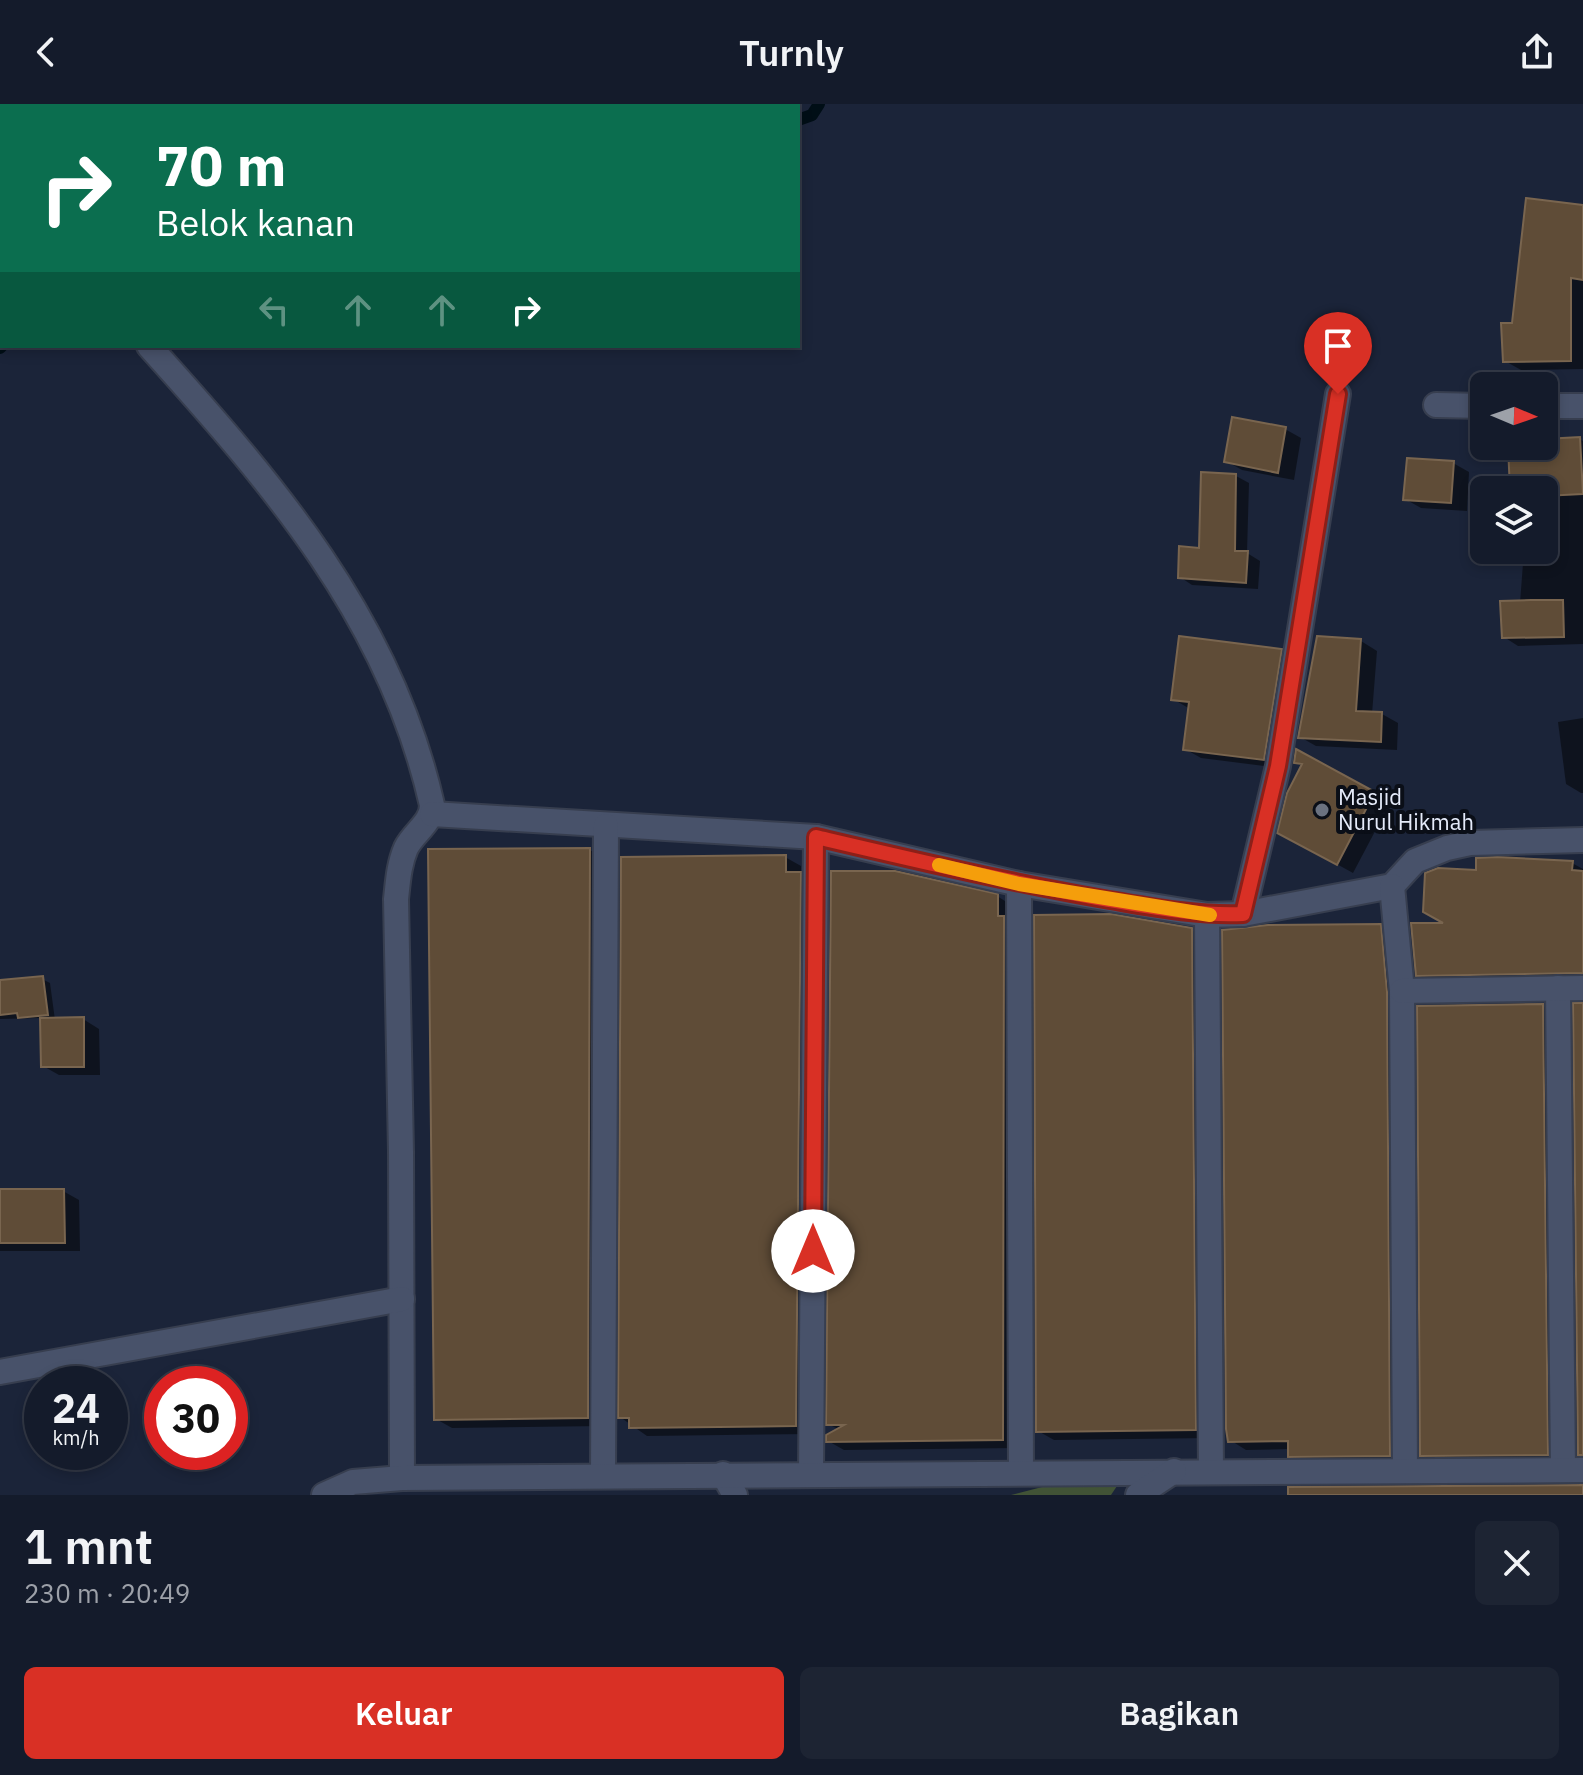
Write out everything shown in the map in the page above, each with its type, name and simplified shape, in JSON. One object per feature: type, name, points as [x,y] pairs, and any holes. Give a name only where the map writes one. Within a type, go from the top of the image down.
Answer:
[{"type":"street","points":[[151,348],[259,473],[350,597],[407,723],[430,795],[432,814],[407,847],[399,870],[396,899],[402,1478]]},
{"type":"street","points":[[1243,914],[1278,766],[1338,394]]},
{"type":"street","points":[[1436,405],[1470,406]]},
{"type":"street","points":[[1558,406],[1583,406]]},
{"type":"street","points":[[432,814],[606,826],[773,832],[816,837],[1019,884],[1207,915],[1243,914],[1392,886],[1415,861],[1447,848],[1470,843],[1583,840]]},
{"type":"street","points":[[603,1476],[606,826]]},
{"type":"street","points":[[811,1473],[816,837]]},
{"type":"street","points":[[1019,884],[1021,1473]]},
{"type":"street","points":[[1392,886],[1402,991],[1405,1470]]},
{"type":"street","points":[[1207,915],[1211,1471]]},
{"type":"street","points":[[324,1495],[353,1482],[402,1478],[530,1486],[603,1476],[729,1484],[811,1473],[985,1484],[1021,1473],[1573,1470],[1558,988]]},
{"type":"street","points":[[1402,991],[1583,988]]},
{"type":"street","points":[[0,1372],[402,1299]]},
{"type":"street","points":[[1138,1495],[1174,1471]]},
{"type":"green space","points":[[1107,1480],[1119,1483],[1111,1495],[1011,1495],[1046,1486]]},
{"type":"building","points":[[1526,198],[1583,205],[1583,280],[1571,278],[1571,361],[1503,362],[1501,323],[1512,323]]},
{"type":"building","points":[[1232,417],[1286,427],[1278,473],[1224,462]]},
{"type":"building","points":[[1580,437],[1583,494],[1558,495],[1558,476],[1509,476],[1509,460],[1558,460],[1558,438]]},
{"type":"building","points":[[1407,458],[1454,461],[1451,503],[1403,500]]},
{"type":"building","points":[[1201,472],[1236,474],[1235,551],[1248,551],[1246,583],[1178,578],[1179,546],[1199,548]]},
{"type":"building","points":[[1563,600],[1564,637],[1502,638],[1500,601]]},
{"type":"building","points":[[1179,636],[1282,649],[1264,760],[1183,750],[1189,702],[1171,700]]},
{"type":"building","points":[[1317,636],[1361,639],[1356,711],[1382,712],[1381,742],[1298,738]]},
{"type":"building","name":"Masjid Nurul Hikmah","points":[[1296,749],[1375,792],[1337,865],[1277,833],[1287,793],[1302,764],[1294,763]]},
{"type":"building","points":[[590,848],[588,1418],[434,1420],[428,849]]},
{"type":"building","points":[[786,855],[786,872],[801,872],[796,1426],[629,1428],[629,1418],[618,1418],[621,857]]},
{"type":"building","points":[[1476,858],[1573,861],[1572,870],[1583,871],[1583,973],[1416,976],[1411,923],[1443,923],[1423,912],[1425,873],[1438,868],[1476,870]]},
{"type":"building","points":[[831,871],[895,871],[998,894],[998,916],[1004,916],[1003,1440],[826,1442],[826,1435],[844,1425],[826,1425]]},
{"type":"building","points":[[1111,914],[1192,928],[1196,1430],[1036,1432],[1034,915]]},
{"type":"building","points":[[1381,924],[1387,992],[1390,1456],[1288,1457],[1288,1441],[1228,1442],[1226,1429],[1222,930],[1268,925]]},
{"type":"building","points":[[43,976],[48,1015],[18,1018],[17,1013],[0,1015],[0,980]]},
{"type":"building","points":[[1573,1003],[1583,1003],[1583,1455],[1578,1455]]},
{"type":"building","points":[[1543,1004],[1548,1455],[1420,1456],[1417,1006]]},
{"type":"building","points":[[84,1017],[84,1067],[41,1067],[40,1018]]},
{"type":"building","points":[[0,1189],[64,1189],[65,1243],[0,1243]]},
{"type":"building","points":[[1583,1485],[1583,1495],[1288,1495],[1288,1487]]},
{"type":"waterway","points":[[800,119],[812,115],[819,104]]},
{"type":"slow traffic","points":[[939,865],[1019,884],[1210,915]]},
{"type":"place","name":"Masjid Nurul Hikmah","points":[[1322,810]]},
{"type":"route","points":[[813,1251],[816,837],[1019,884],[1167,910],[1207,915],[1243,914],[1278,766],[1338,394]]}]
